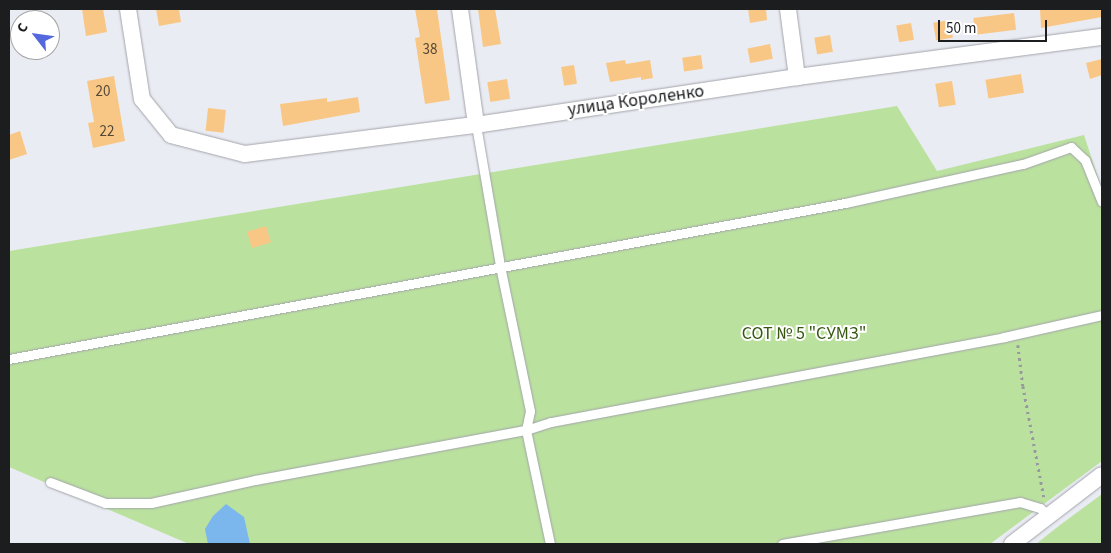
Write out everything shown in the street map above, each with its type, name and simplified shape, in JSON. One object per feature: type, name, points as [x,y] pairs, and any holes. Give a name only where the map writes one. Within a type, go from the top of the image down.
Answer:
[{"type":"street","name":"улица Короленко","points":[[128,9],[142,99],[171,135],[245,154],[476,125],[797,77],[1102,37]]},
{"type":"street","points":[[460,9],[476,125]]},
{"type":"street","points":[[788,9],[797,77]]},
{"type":"street","points":[[1012,544],[1045,512],[1102,475]]},
{"type":"lane","points":[[476,125],[500,266],[530,411],[526,430],[550,544]]},
{"type":"lane","points":[[9,359],[845,203],[1024,164],[1071,147],[1085,160],[1102,202]]},
{"type":"lane","points":[[50,482],[105,503],[151,503],[255,480],[526,430],[551,422],[1017,334],[1102,315]]},
{"type":"lane","points":[[782,544],[1020,502],[1045,512]]},
{"type":"path","points":[[1017,334],[1030,427],[1044,495],[1045,512]]},
{"type":"green space","name":"СОТ № 5 \"СУМЗ\"","points":[[897,106],[937,171],[1084,135],[1102,190],[1102,461],[990,544],[189,544],[9,467],[9,251]]},
{"type":"green space","points":[[1102,494],[1102,544],[1036,544],[1060,525]]},
{"type":"water","points":[[226,504],[244,517],[250,544],[208,544],[205,529],[213,516]]},
{"type":"building","points":[[82,9],[103,9],[107,32],[86,36]]},
{"type":"building","points":[[156,9],[179,9],[181,22],[159,26]]},
{"type":"building","points":[[415,9],[437,9],[450,100],[425,104],[415,38],[420,37]]},
{"type":"building","points":[[478,9],[495,9],[501,44],[483,47]]},
{"type":"building","points":[[748,9],[766,9],[767,20],[750,23]]},
{"type":"building","points":[[1040,9],[1102,9],[1102,17],[1041,28]]},
{"type":"building","points":[[1014,13],[1016,30],[975,35],[973,18]]},
{"type":"building","points":[[950,20],[953,38],[936,40],[933,23]]},
{"type":"building","points":[[911,23],[914,40],[899,42],[896,26]]},
{"type":"building","points":[[830,35],[833,52],[817,55],[814,38]]},
{"type":"building","points":[[770,44],[773,59],[750,63],[747,48]]},
{"type":"building","points":[[701,55],[703,69],[684,72],[682,58]]},
{"type":"building","points":[[1102,59],[1102,75],[1090,79],[1086,63]]},
{"type":"building","points":[[625,60],[626,64],[650,60],[653,78],[641,80],[641,77],[610,82],[606,63]]},
{"type":"building","points":[[574,65],[577,84],[564,86],[561,67]]},
{"type":"building","points":[[1021,74],[1024,93],[988,98],[985,80]]},
{"type":"building","points":[[114,76],[125,141],[93,148],[88,123],[94,122],[87,81]]},
{"type":"building","points":[[507,79],[510,99],[490,102],[487,82]]},
{"type":"building","points":[[952,81],[956,105],[939,107],[935,84]]},
{"type":"building","points":[[358,97],[360,112],[283,126],[280,104],[327,98],[327,102]]},
{"type":"building","points":[[208,108],[226,110],[223,133],[206,131]]},
{"type":"building","points":[[20,131],[27,154],[9,160],[9,135]]},
{"type":"building","points":[[266,226],[271,242],[252,248],[247,232]]}]
